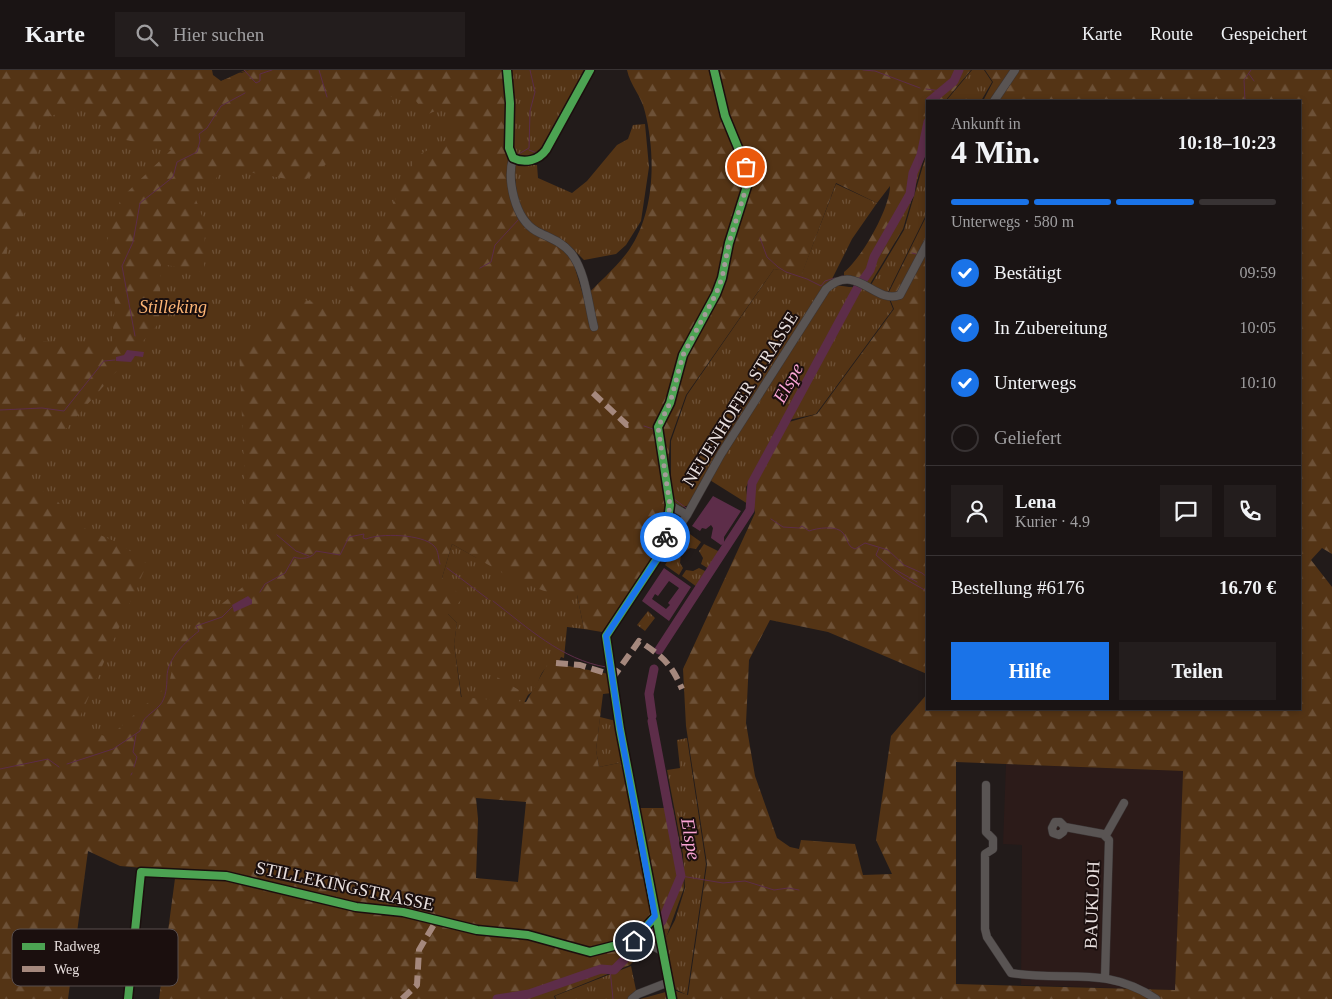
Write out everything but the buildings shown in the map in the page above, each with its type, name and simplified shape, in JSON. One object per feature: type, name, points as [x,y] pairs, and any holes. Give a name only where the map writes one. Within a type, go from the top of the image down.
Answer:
[{"type":"street","points":[[507,70],[510,103],[509,148],[513,158],[510,170],[518,206],[531,227],[556,239],[572,254],[579,268],[594,327]]},
{"type":"street","points":[[513,158],[527,161],[542,155],[590,70]]},
{"type":"street","points":[[664,548],[670,505],[658,427],[670,403],[683,355],[716,294],[722,278],[729,243],[748,182],[748,172],[719,99],[714,70]]},
{"type":"street","points":[[995,100],[1016,70]]},
{"type":"street","name":"NEUENHOFER STRASSE","points":[[672,999],[620,729],[606,636],[687,515],[721,454],[826,288],[837,281],[861,282],[886,296],[900,295],[926,246]]},
{"type":"street","points":[[670,505],[687,515]]},
{"type":"street","points":[[986,785],[986,832],[993,839],[993,849],[985,854],[987,937],[1011,973],[1105,977],[1139,989],[1156,999]]},
{"type":"street","name":"BAUKLOH","points":[[1106,835],[1124,803]]},
{"type":"street","name":"BAUKLOH","points":[[1065,827],[1081,828],[1106,835],[1109,840],[1105,977]]},
{"type":"street","name":"STILLEKINGSTRASSE","points":[[135,929],[141,872],[226,876],[356,907],[403,912],[477,930],[528,935],[590,952],[640,942]]},
{"type":"street","points":[[657,923],[640,942],[662,951]]},
{"type":"street","points":[[632,999],[638,994],[669,982]]},
{"type":"street","name":"STILLEKINGSTRASSE","points":[[128,999],[129,986]]},
{"type":"shaded area","points":[[127,350],[144,352],[143,357],[135,356],[131,362],[116,361],[116,357],[124,355]]},
{"type":"shaded area","points":[[713,496],[741,511],[724,537],[724,544],[721,545],[711,538],[713,528],[711,525],[706,529],[702,528],[700,531],[692,526]]},
{"type":"shaded area","points":[[664,568],[691,587],[669,621],[642,601]],"holes":[[[669,581],[679,588],[666,609],[652,599],[655,594],[658,596]]]},
{"type":"shaded area","points":[[248,596],[252,600],[252,604],[234,612],[232,605]]},
{"type":"shaded area","points":[[1006,764],[1183,771],[1175,990],[1021,985],[1022,845],[1003,844]]},
{"type":"green space","points":[[0,70],[212,70],[213,75],[221,81],[249,70],[504,70],[507,86],[508,172],[520,217],[555,241],[571,255],[584,298],[629,250],[638,235],[648,201],[652,165],[649,129],[641,101],[627,70],[971,70],[946,100],[926,100],[926,150],[903,229],[870,284],[844,278],[844,272],[859,256],[874,232],[885,207],[890,186],[877,203],[836,183],[802,274],[774,269],[686,395],[670,440],[663,536],[655,554],[602,632],[584,629],[577,595],[570,601],[513,579],[452,544],[442,578],[463,598],[448,614],[457,623],[454,644],[461,697],[494,700],[497,677],[519,690],[517,701],[526,702],[547,665],[559,661],[558,664],[609,674],[612,693],[603,694],[596,750],[599,767],[624,762],[633,808],[673,808],[682,855],[684,888],[666,938],[646,948],[630,965],[554,996],[555,999],[159,999],[161,986],[178,986],[178,929],[168,929],[176,871],[120,866],[88,851],[77,929],[12,929],[12,986],[70,986],[68,999],[0,999]],"holes":[[[411,94],[426,115],[449,105],[452,137],[417,156],[341,308],[296,298],[239,347],[249,582],[179,638],[169,684],[109,737],[75,728],[147,564],[121,544],[79,526],[52,495],[21,483],[21,480],[159,323],[161,264],[204,272],[205,224],[189,181],[214,184],[221,167],[303,182],[375,126],[389,97]],[[85,106],[117,138],[171,150],[121,198],[106,244],[115,303],[112,343],[24,341],[6,252],[38,184],[37,120]],[[476,798],[526,802],[518,882],[476,878],[478,819]]]},
{"type":"green space","name":"Stilleking","points":[[245,70],[249,70],[239,73],[504,70],[261,699],[19,769],[0,117],[92,78],[129,124]]},
{"type":"green space","points":[[509,70],[587,70],[543,149],[532,157],[519,158],[512,152]]},
{"type":"green space","points":[[972,70],[984,70],[992,82],[982,100],[947,100]]},
{"type":"green space","points":[[985,70],[1332,70],[1332,554],[1322,548],[1311,560],[1332,587],[1332,999],[640,999],[673,990],[688,995],[707,864],[686,726],[683,669],[755,513],[750,483],[782,424],[817,414],[894,309],[888,294],[926,217],[926,674],[828,632],[770,620],[749,660],[746,723],[755,776],[777,838],[790,847],[799,849],[801,840],[855,844],[863,875],[892,874],[876,840],[891,736],[926,695],[926,710],[1301,710],[1301,100],[984,100],[993,82]],"holes":[[[956,762],[1183,771],[1175,990],[956,984]]]},
{"type":"green space","points":[[645,124],[649,167],[641,221],[626,245],[616,254],[584,260],[567,243],[532,224],[522,212],[517,195],[514,168],[516,165],[537,165],[538,178],[572,193],[587,181],[617,145],[628,139],[633,125]]},
{"type":"green space","points":[[926,155],[926,215],[887,294],[893,309],[816,414],[780,422],[746,487],[748,504],[705,477],[689,505],[683,507],[671,501],[671,441],[687,395],[774,269],[802,273],[836,184],[877,203],[852,239],[830,283],[868,290],[904,230]]},
{"type":"green space","points":[[687,532],[701,542],[696,549],[690,548],[684,552],[677,546]]},
{"type":"green space","points":[[452,544],[475,557],[577,595],[584,629],[567,627],[564,658],[561,657],[559,661],[545,669],[536,687],[528,695],[476,798],[454,644],[457,623],[448,614],[442,578]]},
{"type":"green space","points":[[704,544],[720,552],[709,569],[701,564],[703,558],[699,551]]},
{"type":"green space","points":[[675,549],[681,554],[680,563],[683,568],[679,575],[665,565]]},
{"type":"green space","points":[[699,568],[707,572],[697,587],[682,576],[686,570],[693,571]]},
{"type":"green space","points":[[648,611],[655,618],[645,631],[637,625]]},
{"type":"green space","points":[[600,717],[616,721],[624,762],[599,767],[596,750]]},
{"type":"green space","points":[[687,738],[706,864],[687,995],[673,988],[664,941],[675,920],[685,888],[683,854],[667,770],[680,768],[677,740]]},
{"type":"green space","points":[[631,966],[636,990],[629,999],[556,999],[555,996]]},
{"type":"waterway","points":[[244,70],[256,83],[260,81],[260,74],[272,70]]},
{"type":"waterway","points":[[319,70],[327,97]]},
{"type":"waterway","points":[[517,155],[529,148],[530,111],[535,92],[530,70]]},
{"type":"waterway","points":[[863,70],[875,71],[920,88]]},
{"type":"waterway","name":"Elspe","points":[[931,100],[954,81],[959,70]]},
{"type":"waterway","points":[[1245,100],[1244,80],[1251,70]]},
{"type":"waterway","points":[[1249,74],[1254,81]]},
{"type":"waterway","points":[[926,89],[942,91]]},
{"type":"waterway","points":[[135,336],[122,266],[133,242],[140,203],[173,177],[177,162],[197,152],[200,141],[199,134],[207,128],[221,106],[245,93]]},
{"type":"waterway","name":"Elspe","points":[[659,650],[750,510],[752,483],[910,194],[913,173],[921,155],[926,131]]},
{"type":"waterway","points":[[529,150],[537,153]]},
{"type":"waterway","points":[[480,268],[491,262],[495,245],[519,219]]},
{"type":"waterway","points":[[760,238],[767,257],[786,272],[821,286],[825,281],[835,278]]},
{"type":"waterway","points":[[912,253],[916,254]]},
{"type":"waterway","points":[[842,276],[864,279]]},
{"type":"waterway","points":[[0,410],[42,408],[64,411],[104,361],[115,360]]},
{"type":"waterway","points":[[644,426],[653,429],[657,443]]},
{"type":"waterway","points":[[673,498],[686,508]]},
{"type":"waterway","points":[[771,519],[783,527],[799,528],[802,526],[809,531],[822,528],[840,530],[851,547],[855,549],[865,543],[888,550],[904,565],[926,576]]},
{"type":"waterway","points":[[260,592],[265,584],[285,573],[294,557],[306,558],[316,551],[340,555],[349,537],[364,534],[363,538],[366,539],[391,535],[421,539],[434,546],[437,550],[440,564]]},
{"type":"waterway","points":[[277,535],[296,551],[309,556]]},
{"type":"waterway","points":[[879,548],[876,555],[902,577],[926,591]]},
{"type":"waterway","points":[[447,568],[488,599]]},
{"type":"waterway","points":[[896,570],[917,582]]},
{"type":"waterway","points":[[493,601],[560,650],[590,663],[606,667]]},
{"type":"waterway","points":[[67,764],[113,749],[140,731],[145,719],[164,699],[170,664],[183,645],[199,631],[196,626],[222,617],[232,607]]},
{"type":"waterway","name":"Elspe","points":[[652,716],[649,694],[654,669]]},
{"type":"waterway","name":"Elspe","points":[[497,999],[529,994],[601,969],[614,970],[662,921],[681,876],[652,721]]},
{"type":"waterway","points":[[134,767],[137,757],[133,752],[136,735]]},
{"type":"waterway","points":[[0,769],[48,759],[59,767]]},
{"type":"waterway","points":[[681,876],[723,883],[745,881],[774,890],[788,888],[799,890]]},
{"type":"waterway","points":[[610,969],[613,999]]},
{"type":"marked path","points":[[593,393],[627,425],[634,424]]},
{"type":"marked path","points":[[612,679],[639,641],[654,651],[670,666],[682,689]]},
{"type":"marked path","points":[[556,663],[580,665],[612,675]]},
{"type":"marked path","points":[[402,999],[417,985],[419,950],[436,921]]},
{"type":"cycle path","points":[[507,70],[510,103],[509,148],[513,158],[522,161],[536,159],[546,150],[590,70]]},
{"type":"cycle path","points":[[672,999],[620,729],[606,636],[664,548],[670,505],[658,427],[670,403],[683,355],[716,294],[722,278],[729,243],[748,183],[748,172],[725,116],[714,70]]},
{"type":"cycle path","points":[[135,929],[141,872],[226,876],[356,907],[403,912],[477,930],[528,935],[590,952],[633,941],[655,917]]},
{"type":"cycle path","points":[[128,999],[129,986]]},
{"type":"way so far","points":[[665,537],[670,505],[658,427],[670,403],[677,370],[683,355],[716,294],[722,278],[729,243],[748,182],[746,167]]},
{"type":"route","points":[[634,941],[655,916],[620,729],[606,636],[664,548],[665,537]]}]
